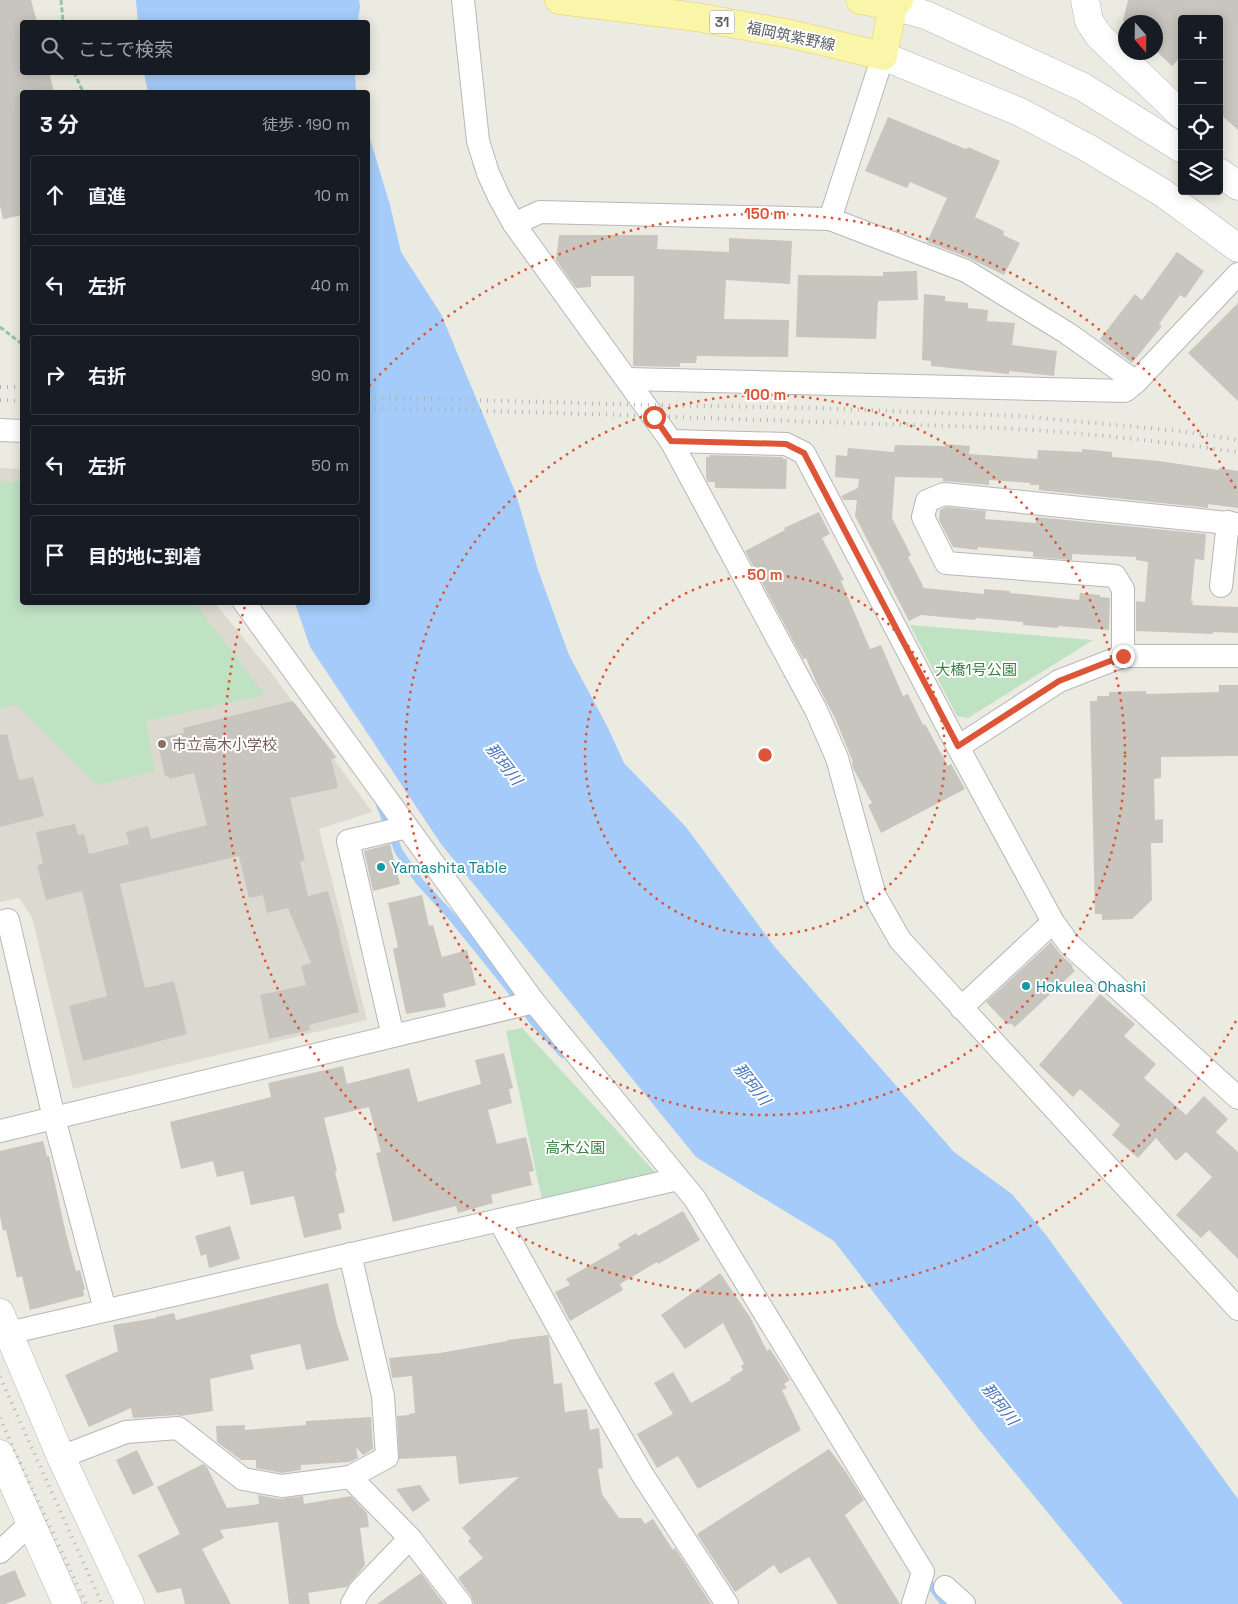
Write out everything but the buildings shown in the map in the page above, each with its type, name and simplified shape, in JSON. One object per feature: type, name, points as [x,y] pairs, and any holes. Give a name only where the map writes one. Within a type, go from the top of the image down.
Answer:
[{"type":"main road","name":"福岡筑紫野線","points":[[560,0],[696,9],[883,56]]},
{"type":"main road","points":[[860,0],[896,3],[883,56]]},
{"type":"street","points":[[463,0],[478,141],[488,174],[514,224],[671,441],[816,710],[837,758],[875,896],[900,940],[1238,1310]]},
{"type":"street","points":[[1085,0],[1089,21],[1099,36],[1178,111]]},
{"type":"street","points":[[896,3],[1082,87],[1178,147]]},
{"type":"street","points":[[830,220],[883,56],[1020,112],[1086,146],[1163,193],[1238,248]]},
{"type":"street","points":[[514,224],[540,212],[830,220],[966,271],[1067,333],[1136,382]]},
{"type":"street","points":[[627,379],[1125,390],[1136,382],[1238,274]]},
{"type":"street","points":[[0,430],[20,431]]},
{"type":"street","points":[[671,441],[786,444],[804,453],[1053,922],[1069,944],[1238,1098]]},
{"type":"street","points":[[1123,656],[1124,589],[1115,576],[946,563],[923,517],[927,501],[944,494],[1233,523],[1220,586]]},
{"type":"street","points":[[246,605],[534,1002],[695,1199],[924,1572],[913,1604]]},
{"type":"street","points":[[958,746],[1059,681],[1123,656],[1238,656]]},
{"type":"street","points":[[393,1036],[348,842],[408,827]]},
{"type":"street","points":[[0,922],[8,920],[54,1118],[105,1310]]},
{"type":"street","points":[[961,1008],[1053,922]]},
{"type":"street","points":[[0,1131],[534,1002]]},
{"type":"street","points":[[130,1604],[60,1457],[4,1323],[105,1310],[678,1179]]},
{"type":"street","points":[[499,1220],[589,1383],[642,1474],[727,1604]]},
{"type":"street","points":[[60,1457],[126,1432],[178,1428],[243,1479],[282,1486],[350,1477],[387,1457],[383,1396],[350,1254]]},
{"type":"street","points":[[0,1454],[67,1604]]},
{"type":"street","points":[[350,1477],[410,1538],[460,1604]]},
{"type":"street","points":[[0,1552],[31,1523]]},
{"type":"street","points":[[352,1604],[360,1590],[410,1538]]},
{"type":"street","points":[[945,1587],[964,1604]]},
{"type":"path","points":[[61,0],[63,20]]},
{"type":"path","points":[[75,75],[82,90]]},
{"type":"path","points":[[0,327],[20,342]]},
{"type":"shaded area","name":"市立高木小学校","points":[[0,468],[20,469],[20,605],[217,605],[274,676],[372,812],[319,829],[367,1020],[73,1089],[32,917],[19,898],[0,902]]},
{"type":"green space","points":[[0,481],[20,482],[20,605],[197,605],[265,695],[146,721],[155,771],[97,785],[16,705],[0,708]]},
{"type":"green space","name":"大橋1号公園","points":[[910,625],[1093,640],[968,718],[957,716]]},
{"type":"green space","name":"高木公園","points":[[522,1028],[655,1172],[542,1200],[506,1031]]},
{"type":"water","points":[[136,0],[359,0],[360,6],[358,20],[138,20]]},
{"type":"water","points":[[144,75],[355,75],[356,90],[148,90]]},
{"type":"water","name":"那珂川","points":[[370,139],[390,205],[401,252],[441,314],[516,494],[538,570],[569,655],[608,728],[624,763],[686,827],[774,946],[954,1152],[1012,1194],[1046,1235],[1238,1499],[1238,1604],[1123,1604],[978,1428],[834,1241],[696,1157],[441,844],[310,647],[296,605],[370,605]]},
{"type":"waterway","points":[[380,805],[399,852],[419,881],[452,917],[510,989],[533,1021],[563,1054]]},
{"type":"waterway","points":[[925,1578],[945,1604]]},
{"type":"railway","points":[[0,387],[20,387]]},
{"type":"railway","points":[[370,397],[814,408],[1019,416],[1180,431],[1238,440]]},
{"type":"railway","points":[[0,400],[20,401]]},
{"type":"railway","points":[[370,408],[1016,429],[1127,438],[1238,452]]},
{"type":"railway","points":[[0,1377],[102,1604]]},
{"type":"railway","points":[[0,1418],[86,1604]]},
{"type":"place","name":"市立高木小学校","points":[[162,744]]},
{"type":"place","name":"Yamashita Table","points":[[381,867]]},
{"type":"place","name":"Hokulea Ohashi","points":[[1026,986]]},
{"type":"route","points":[[654,417],[671,441],[786,444],[804,453],[958,746],[1059,681],[1123,656]]}]
